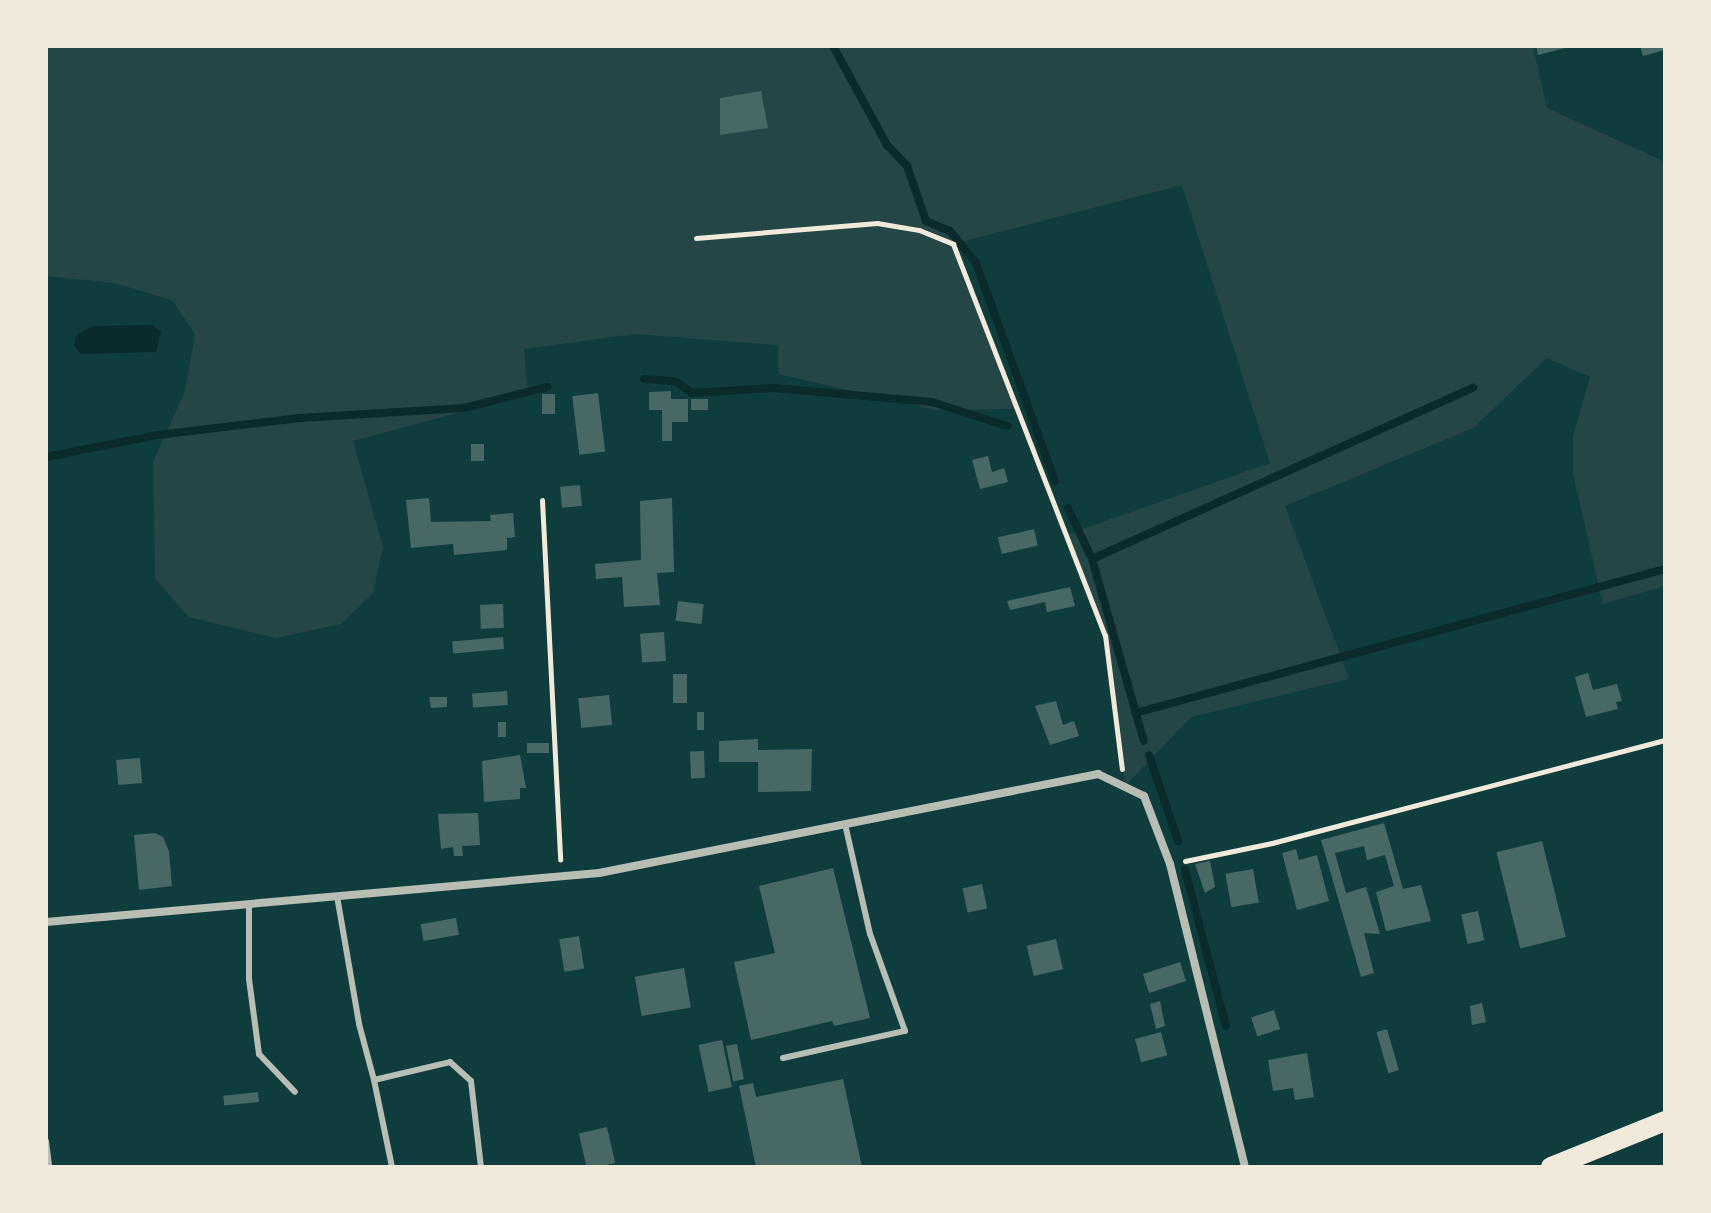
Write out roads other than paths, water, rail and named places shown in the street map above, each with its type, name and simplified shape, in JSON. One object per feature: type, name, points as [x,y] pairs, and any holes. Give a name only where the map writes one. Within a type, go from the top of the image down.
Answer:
[{"type":"main road","points":[[1551,1167],[1665,1121]]},
{"type":"street","points":[[46,922],[561,877],[1098,774],[1144,796],[1170,864],[1245,1167]]},
{"type":"lane","points":[[783,1058],[905,1031],[870,934],[845,824]]},
{"type":"lane","points":[[337,896],[392,1167]]},
{"type":"lane","points":[[249,904],[249,979],[259,1054],[295,1092]]},
{"type":"lane","points":[[374,1080],[450,1062],[471,1081],[481,1167]]},
{"type":"lane","points":[[46,1141],[49,1167]]},
{"type":"waterway","points":[[833,46],[887,145],[907,166],[926,221],[950,231],[976,263],[1055,481]]},
{"type":"waterway","points":[[644,379],[675,381],[692,393],[773,388],[932,402],[1007,426]]},
{"type":"waterway","points":[[46,457],[157,435],[300,418],[464,408],[547,387]]},
{"type":"waterway","points":[[1068,508],[1092,559],[1473,388]]},
{"type":"waterway","points":[[1092,559],[1144,741]]},
{"type":"waterway","points":[[1135,713],[1665,569]]},
{"type":"waterway","points":[[1149,755],[1178,841]]},
{"type":"waterway","points":[[1185,870],[1226,1026]]}]
